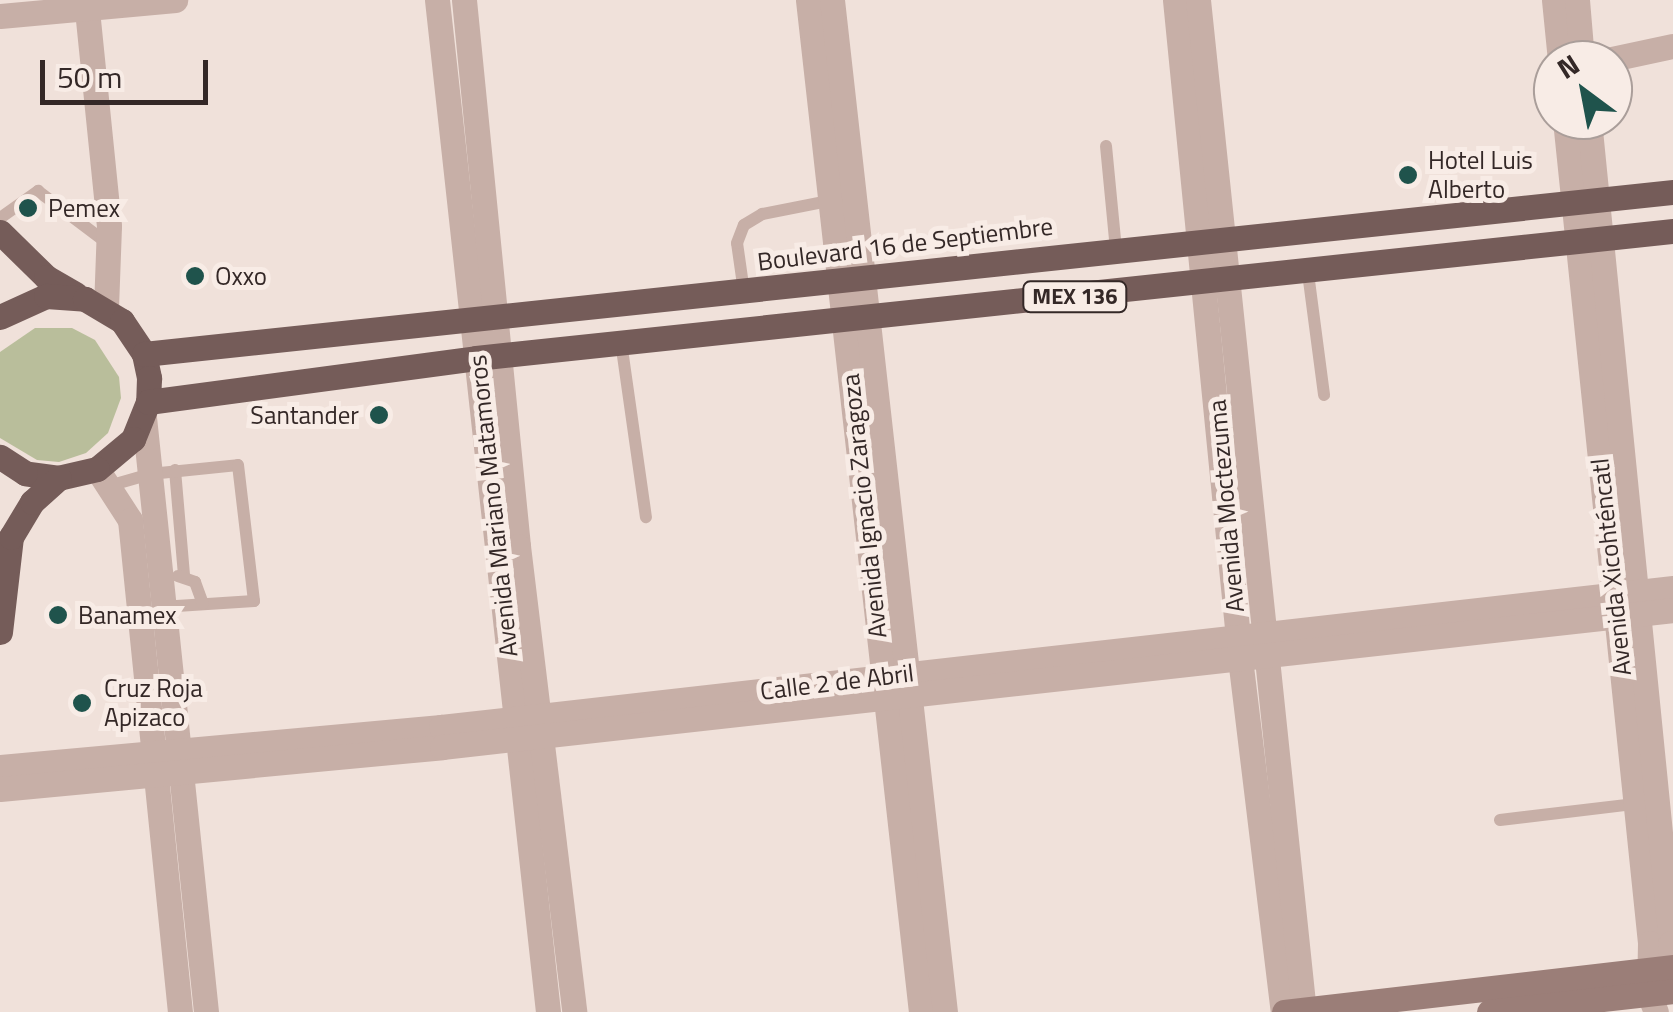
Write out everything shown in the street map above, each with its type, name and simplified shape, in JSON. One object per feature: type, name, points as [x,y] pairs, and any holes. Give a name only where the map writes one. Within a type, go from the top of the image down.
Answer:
[{"type":"main road","name":"Boulevard 16 de Septiembre","points":[[144,354],[852,283],[1116,249],[1673,192]]},
{"type":"main road","name":"MEX 136","points":[[146,410],[488,357],[855,316],[1202,286],[1673,231]]},
{"type":"main road","points":[[0,232],[46,277],[95,304],[144,354],[146,410],[133,438],[104,477],[60,478],[25,472],[0,458]]},
{"type":"main road","points":[[0,316],[46,296],[95,304]]},
{"type":"main road","points":[[0,632],[12,537],[32,502],[60,478]]},
{"type":"main road","points":[[1294,1012],[1662,988]]},
{"type":"main road","points":[[1490,1012],[1662,988]]},
{"type":"street","points":[[0,16],[86,5],[176,0]]},
{"type":"street","name":"Avenida Mariano Matamoros","points":[[437,0],[476,200]]},
{"type":"street","name":"Avenida Mariano Matamoros","points":[[464,0],[488,357],[506,548],[555,962],[548,1012]]},
{"type":"street","name":"Avenida Ignacio Zaragoza","points":[[808,0],[825,46]]},
{"type":"street","name":"Avenida Ignacio Zaragoza","points":[[832,0],[825,46],[834,149],[914,841],[945,1012]]},
{"type":"street","points":[[1554,0],[1558,40]]},
{"type":"street","points":[[1577,0],[1580,40]]},
{"type":"street","name":"Avenida Moctezuma","points":[[1185,1],[1197,112],[1197,241],[1202,286],[1231,405]]},
{"type":"street","points":[[86,5],[108,245],[95,304]]},
{"type":"street","points":[[1633,54],[1673,46]]},
{"type":"street","name":"Avenida Moctezuma","points":[[1197,112],[1226,238],[1230,282],[1231,405],[1245,564],[1239,646],[1262,739],[1294,1012]]},
{"type":"street","name":"Avenida Xicohténcatl","points":[[1570,140],[1585,203],[1662,988]]},
{"type":"street","name":"Avenida Xicohténcatl","points":[[1585,203],[1587,140]]},
{"type":"street","name":"Avenida Ignacio Zaragoza","points":[[834,149],[828,201],[852,283]]},
{"type":"street","points":[[146,410],[162,472],[172,576],[152,608]]},
{"type":"street","points":[[104,477],[130,520],[152,608],[186,937],[206,1012]]},
{"type":"street","name":"Avenida Moctezuma","points":[[1245,564],[1268,643],[1262,739]]},
{"type":"street","name":"Calle 2 de Abril","points":[[1626,605],[1673,588]]},
{"type":"street","name":"Calle 2 de Abril","points":[[0,767],[166,760],[441,737],[1489,619],[1626,605],[1673,610]]},
{"type":"street","name":"Avenida Xicohténcatl","points":[[1638,725],[1635,804],[1650,842]]},
{"type":"street","name":"Calle 2 de Abril","points":[[0,789],[166,760]]},
{"type":"street","name":"Avenida Ignacio Zaragoza","points":[[914,841],[921,1012]]},
{"type":"street","points":[[180,1012],[186,937]]},
{"type":"street","name":"Avenida Mariano Matamoros","points":[[555,962],[574,1012]]},
{"type":"lane","points":[[1106,146],[1116,249]]},
{"type":"lane","points":[[0,218],[38,191],[108,245]]},
{"type":"lane","points":[[744,293],[737,243],[744,225],[762,214],[828,201]]},
{"type":"lane","points":[[1308,273],[1324,395]]},
{"type":"lane","points":[[621,342],[646,518]]},
{"type":"lane","points":[[104,477],[238,465],[254,601],[152,608]]},
{"type":"lane","points":[[172,576],[200,588],[203,604]]},
{"type":"lane","points":[[1500,820],[1635,804]]},
{"type":"green space","points":[[35,328],[72,328],[95,340],[119,377],[121,398],[108,433],[86,453],[59,462],[37,460],[0,438],[0,352]]},
{"type":"place","name":"Hotel Luis Alberto","points":[[1408,175]]},
{"type":"place","name":"Pemex","points":[[28,208]]},
{"type":"place","name":"Oxxo","points":[[195,276]]},
{"type":"place","name":"Santander","points":[[379,415]]},
{"type":"place","name":"Banamex","points":[[58,615]]},
{"type":"place","name":"Cruz Roja Apizaco","points":[[82,703]]}]
